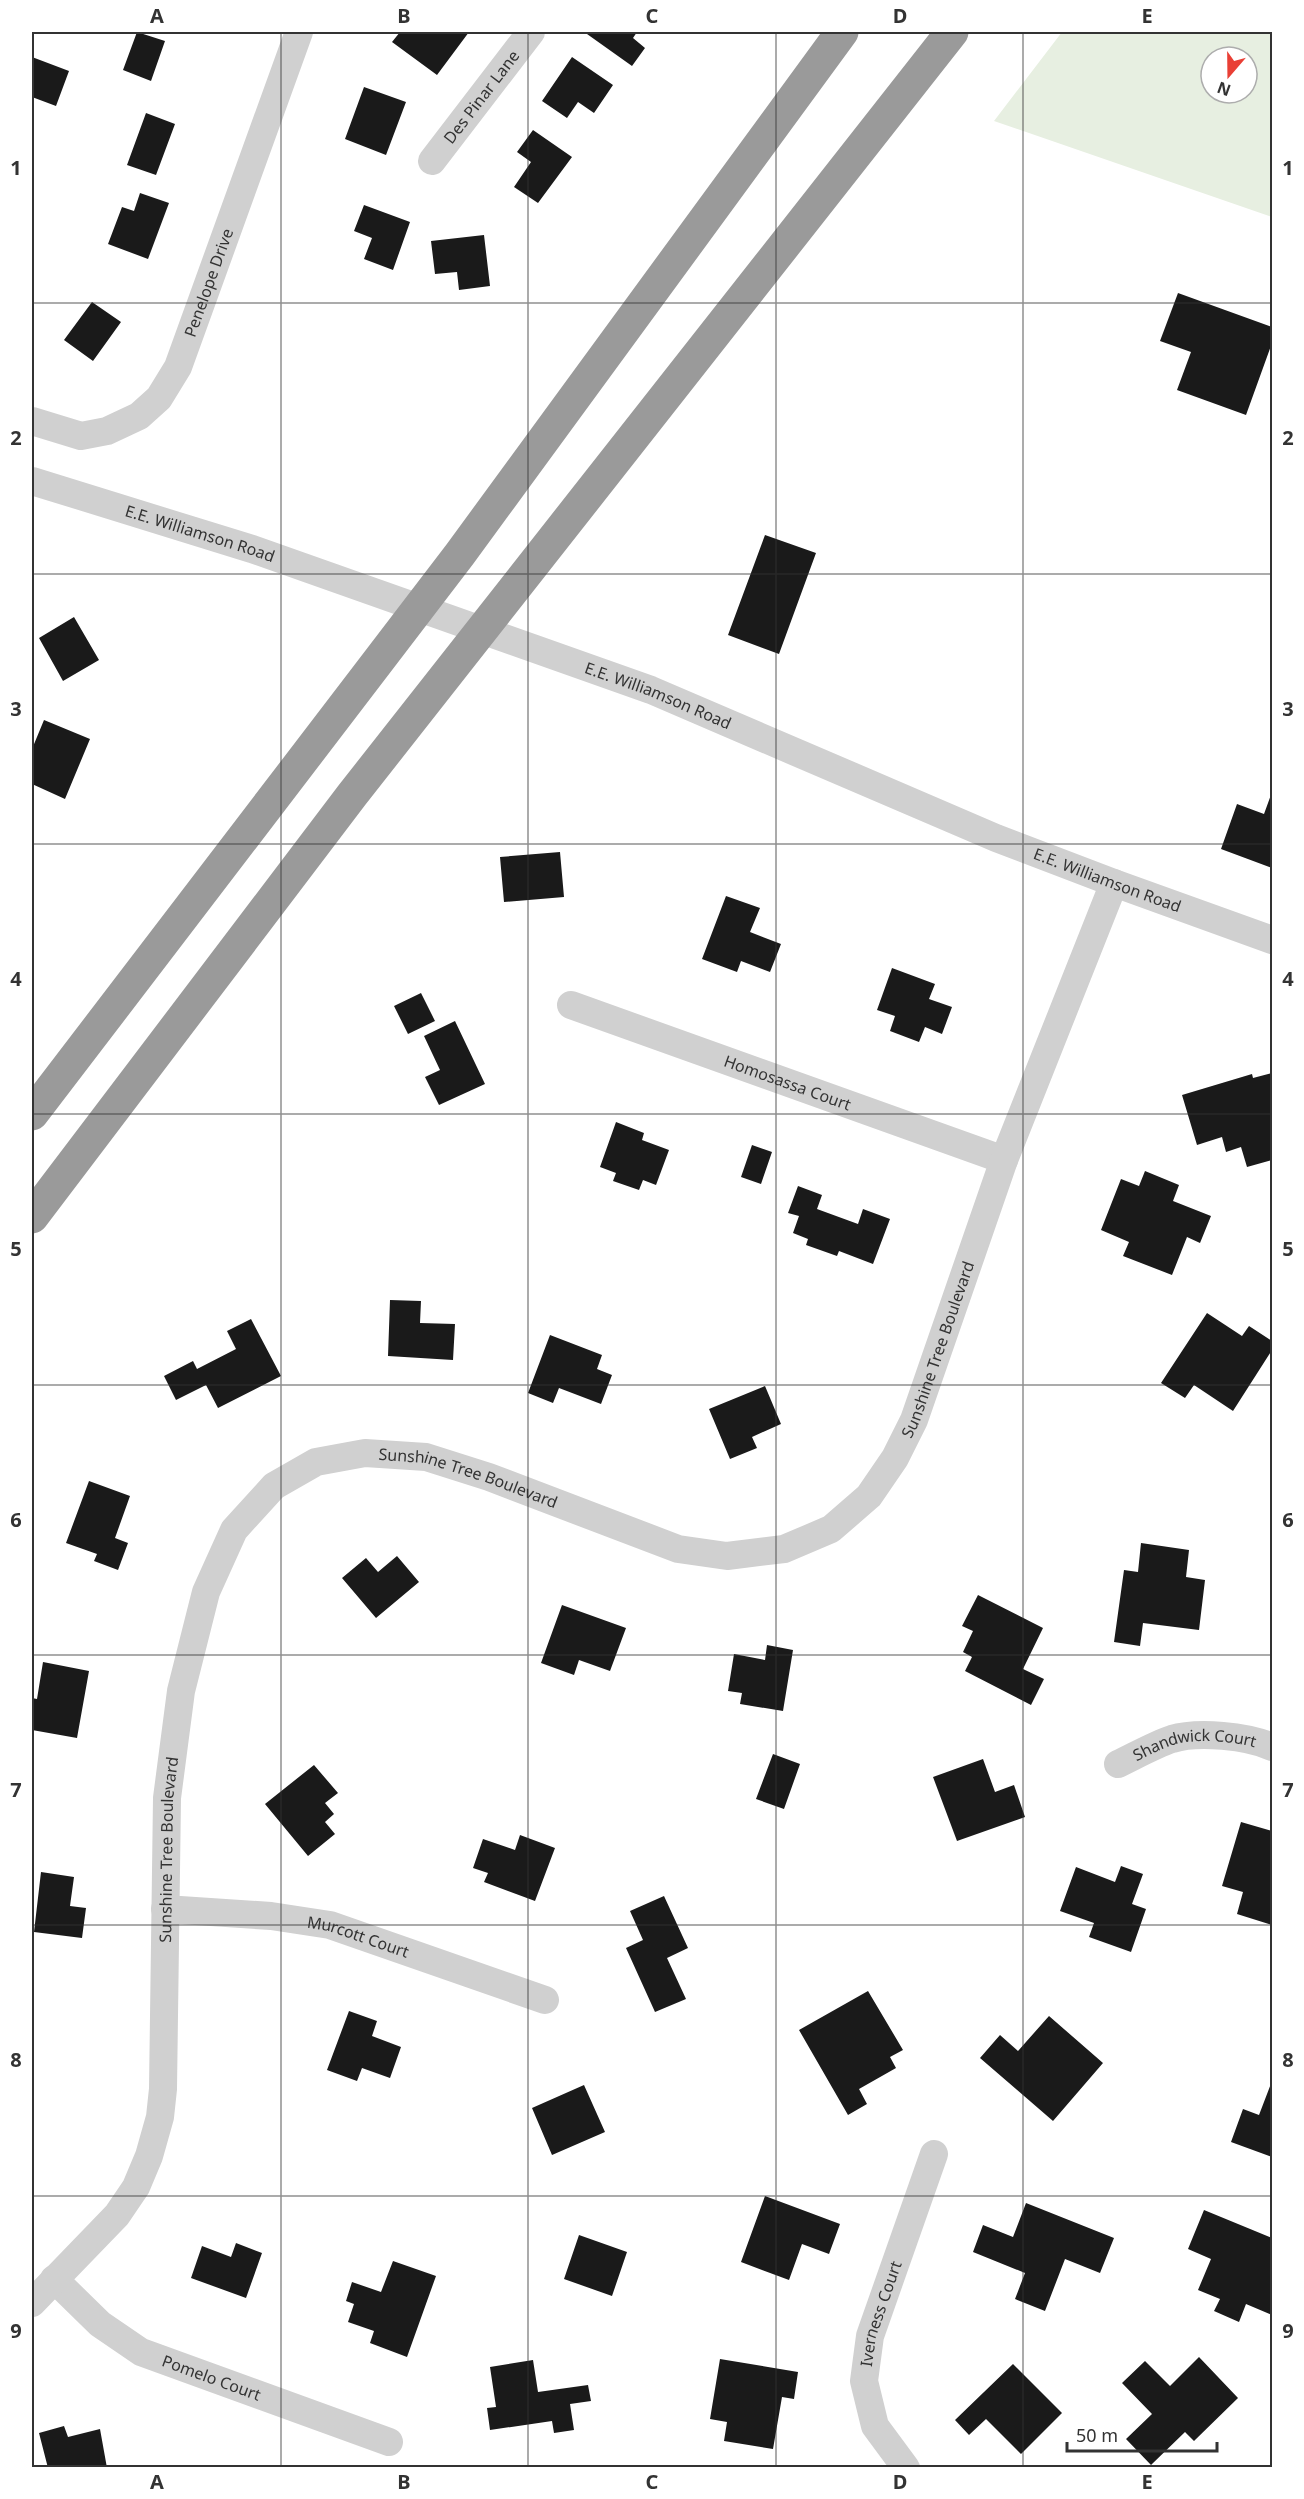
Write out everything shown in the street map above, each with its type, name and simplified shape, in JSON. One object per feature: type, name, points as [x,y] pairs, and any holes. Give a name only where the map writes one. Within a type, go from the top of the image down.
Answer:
[{"type":"highway","points":[[32,1114],[460,554],[842,32]]},
{"type":"highway","points":[[32,1217],[352,795],[952,32]]},
{"type":"street","name":"Penelope Drive","points":[[32,421],[81,436],[107,431],[139,416],[159,398],[178,367],[299,32]]},
{"type":"street","name":"Des Pinar Lane","points":[[432,161],[531,32]]},
{"type":"street","name":"E.E. Williamson Road","points":[[32,481],[200,532],[314,571],[706,712],[996,838],[1272,940]]},
{"type":"street","name":"Sunshine Tree Boulevard","points":[[32,2303],[117,2214],[136,2187],[149,2156],[160,2117],[163,2089],[167,1798],[184,1680],[206,1592],[234,1530],[273,1486],[316,1462],[365,1453],[426,1457],[489,1476],[678,1549],[727,1556],[784,1549],[831,1529],[869,1496],[895,1458],[914,1420],[1004,1160],[1114,883]]},
{"type":"street","name":"Homosassa Court","points":[[571,1005],[1004,1160]]},
{"type":"street","name":"Shandwick Court","points":[[1118,1764],[1174,1738],[1218,1735],[1260,1742],[1272,1747]]},
{"type":"street","name":"Murcott Court","points":[[165,1910],[271,1916],[330,1925],[545,2000]]},
{"type":"street","name":"Iverness Court","points":[[906,2468],[876,2426],[864,2381],[870,2336],[934,2154]]},
{"type":"street","name":"Pomelo Court","points":[[54,2279],[100,2324],[141,2352],[389,2442]]},
{"type":"shaded area","points":[[1062,32],[1272,32],[1272,217],[994,121]]},
{"type":"building","points":[[137,32],[165,41],[151,81],[123,70]]},
{"type":"building","points":[[400,32],[469,32],[437,75],[392,42]]},
{"type":"building","points":[[589,32],[637,32],[633,38],[645,48],[632,66],[587,34]]},
{"type":"building","points":[[32,57],[69,71],[56,106],[32,97]]},
{"type":"building","points":[[572,57],[613,85],[594,113],[578,102],[567,118],[542,101]]},
{"type":"building","points":[[364,87],[406,102],[386,155],[345,139]]},
{"type":"building","points":[[146,113],[175,124],[156,175],[127,165]]},
{"type":"building","points":[[533,130],[572,157],[538,203],[514,187],[531,162],[517,152]]},
{"type":"building","points":[[140,193],[169,203],[148,259],[108,244],[122,207],[134,211]]},
{"type":"building","points":[[364,205],[410,222],[393,270],[364,259],[372,238],[354,231]]},
{"type":"building","points":[[484,235],[490,286],[459,290],[457,272],[435,274],[431,241]]},
{"type":"building","points":[[1178,293],[1272,327],[1272,343],[1246,415],[1177,390],[1191,352],[1160,341]]},
{"type":"building","points":[[92,302],[121,322],[93,361],[64,340]]},
{"type":"building","points":[[765,535],[816,553],[779,654],[728,635]]},
{"type":"building","points":[[74,617],[99,660],[63,681],[39,638]]},
{"type":"building","points":[[44,720],[90,739],[65,799],[32,784],[32,749]]},
{"type":"building","points":[[1272,792],[1272,868],[1221,849],[1237,804],[1264,814]]},
{"type":"building","points":[[560,852],[564,897],[504,902],[500,857]]},
{"type":"building","points":[[726,896],[760,908],[750,932],[781,944],[770,972],[741,961],[737,972],[702,959]]},
{"type":"building","points":[[892,968],[935,984],[929,999],[952,1007],[942,1034],[925,1027],[919,1042],[890,1031],[895,1016],[877,1010]]},
{"type":"building","points":[[421,993],[435,1021],[408,1034],[394,1006]]},
{"type":"building","points":[[455,1021],[485,1084],[439,1105],[425,1077],[440,1070],[424,1036]]},
{"type":"building","points":[[1272,1073],[1272,1160],[1247,1167],[1241,1147],[1226,1152],[1222,1137],[1197,1145],[1182,1095],[1252,1074],[1253,1078]]},
{"type":"building","points":[[616,1122],[644,1133],[642,1140],[669,1150],[656,1185],[643,1180],[639,1190],[613,1181],[616,1173],[600,1167]]},
{"type":"building","points":[[752,1145],[772,1152],[761,1184],[741,1177]]},
{"type":"building","points":[[1145,1171],[1179,1185],[1173,1201],[1211,1216],[1200,1243],[1187,1237],[1172,1275],[1123,1256],[1129,1242],[1101,1230],[1121,1179],[1139,1186]]},
{"type":"building","points":[[798,1186],[822,1195],[817,1209],[858,1224],[863,1209],[890,1219],[873,1264],[839,1251],[837,1256],[806,1245],[808,1239],[793,1233],[799,1216],[788,1213]]},
{"type":"building","points":[[390,1300],[421,1301],[420,1323],[455,1324],[453,1360],[388,1356]]},
{"type":"building","points":[[1207,1313],[1242,1336],[1249,1326],[1272,1341],[1272,1350],[1233,1411],[1194,1385],[1185,1398],[1161,1383]]},
{"type":"building","points":[[251,1319],[281,1376],[218,1408],[206,1385],[176,1400],[164,1376],[193,1361],[197,1369],[236,1349],[227,1331]]},
{"type":"building","points":[[550,1335],[602,1355],[597,1369],[612,1375],[601,1404],[559,1388],[553,1403],[528,1393]]},
{"type":"building","points":[[765,1386],[781,1424],[752,1437],[757,1448],[730,1459],[709,1409]]},
{"type":"building","points":[[89,1481],[130,1496],[115,1538],[128,1543],[118,1570],[94,1561],[97,1554],[66,1543]]},
{"type":"building","points":[[1141,1543],[1189,1550],[1186,1577],[1205,1580],[1199,1630],[1143,1623],[1140,1646],[1114,1642],[1124,1570],[1138,1572]]},
{"type":"building","points":[[397,1556],[419,1582],[376,1618],[342,1578],[366,1558],[378,1572]]},
{"type":"building","points":[[978,1595],[1043,1628],[1023,1669],[1044,1679],[1031,1705],[965,1671],[972,1657],[963,1652],[973,1631],[962,1626]]},
{"type":"building","points":[[562,1605],[626,1628],[610,1671],[579,1660],[574,1675],[541,1663]]},
{"type":"building","points":[[767,1645],[793,1650],[783,1711],[740,1704],[742,1693],[728,1691],[734,1654],[765,1660]]},
{"type":"building","points":[[43,1662],[89,1671],[77,1738],[32,1730],[32,1698],[37,1699]]},
{"type":"building","points":[[773,1754],[800,1764],[784,1809],[756,1799]]},
{"type":"building","points":[[983,1759],[995,1792],[1014,1785],[1025,1817],[957,1841],[933,1777]]},
{"type":"building","points":[[314,1765],[338,1793],[325,1803],[334,1814],[325,1822],[335,1834],[308,1856],[265,1804]]},
{"type":"building","points":[[1241,1822],[1272,1831],[1272,1925],[1237,1914],[1243,1892],[1222,1886]]},
{"type":"building","points":[[520,1835],[555,1848],[535,1901],[484,1882],[488,1873],[473,1868],[483,1839],[515,1850]]},
{"type":"building","points":[[1121,1866],[1143,1874],[1132,1904],[1146,1909],[1131,1952],[1089,1937],[1094,1923],[1060,1911],[1076,1867],[1115,1882]]},
{"type":"building","points":[[41,1872],[74,1877],[70,1906],[86,1908],[82,1938],[34,1932]]},
{"type":"building","points":[[664,1896],[688,1948],[667,1958],[686,1999],[655,2012],[626,1948],[643,1940],[630,1911]]},
{"type":"building","points":[[868,1991],[903,2050],[890,2057],[896,2068],[859,2089],[867,2104],[848,2115],[799,2030]]},
{"type":"building","points":[[349,2011],[377,2021],[372,2036],[401,2047],[390,2078],[362,2068],[357,2081],[327,2070]]},
{"type":"building","points":[[1049,2016],[1103,2063],[1053,2121],[980,2058],[1000,2035],[1018,2051]]},
{"type":"building","points":[[1272,2081],[1272,2157],[1231,2142],[1243,2109],[1259,2115]]},
{"type":"building","points":[[584,2085],[605,2132],[552,2155],[532,2108]]},
{"type":"building","points":[[765,2196],[840,2224],[829,2254],[802,2244],[789,2280],[741,2262]]},
{"type":"building","points":[[1026,2203],[1114,2238],[1100,2273],[1065,2259],[1045,2311],[1015,2299],[1025,2273],[973,2252],[983,2225],[1013,2237]]},
{"type":"building","points":[[1204,2210],[1272,2238],[1270,2283],[1272,2284],[1272,2315],[1246,2304],[1239,2322],[1214,2311],[1220,2299],[1198,2290],[1211,2259],[1188,2249]]},
{"type":"building","points":[[579,2235],[627,2252],[612,2296],[564,2279]]},
{"type":"building","points":[[236,2243],[262,2253],[246,2298],[191,2278],[202,2246],[231,2257]]},
{"type":"building","points":[[393,2261],[436,2276],[407,2357],[370,2343],[374,2331],[348,2322],[354,2304],[346,2301],[352,2282],[381,2292]]},
{"type":"building","points":[[1199,2357],[1238,2398],[1194,2441],[1185,2432],[1151,2465],[1126,2439],[1152,2414],[1122,2383],[1145,2361],[1170,2386]]},
{"type":"building","points":[[720,2359],[798,2372],[794,2399],[782,2397],[773,2449],[724,2441],[727,2422],[710,2419]]},
{"type":"building","points":[[533,2360],[538,2392],[588,2385],[591,2401],[570,2404],[574,2430],[554,2433],[552,2421],[490,2430],[487,2408],[496,2407],[490,2367]]},
{"type":"building","points":[[1013,2364],[1062,2413],[1021,2454],[986,2419],[969,2435],[955,2420]]},
{"type":"building","points":[[64,2426],[68,2437],[100,2429],[107,2468],[48,2468],[39,2433]]}]
